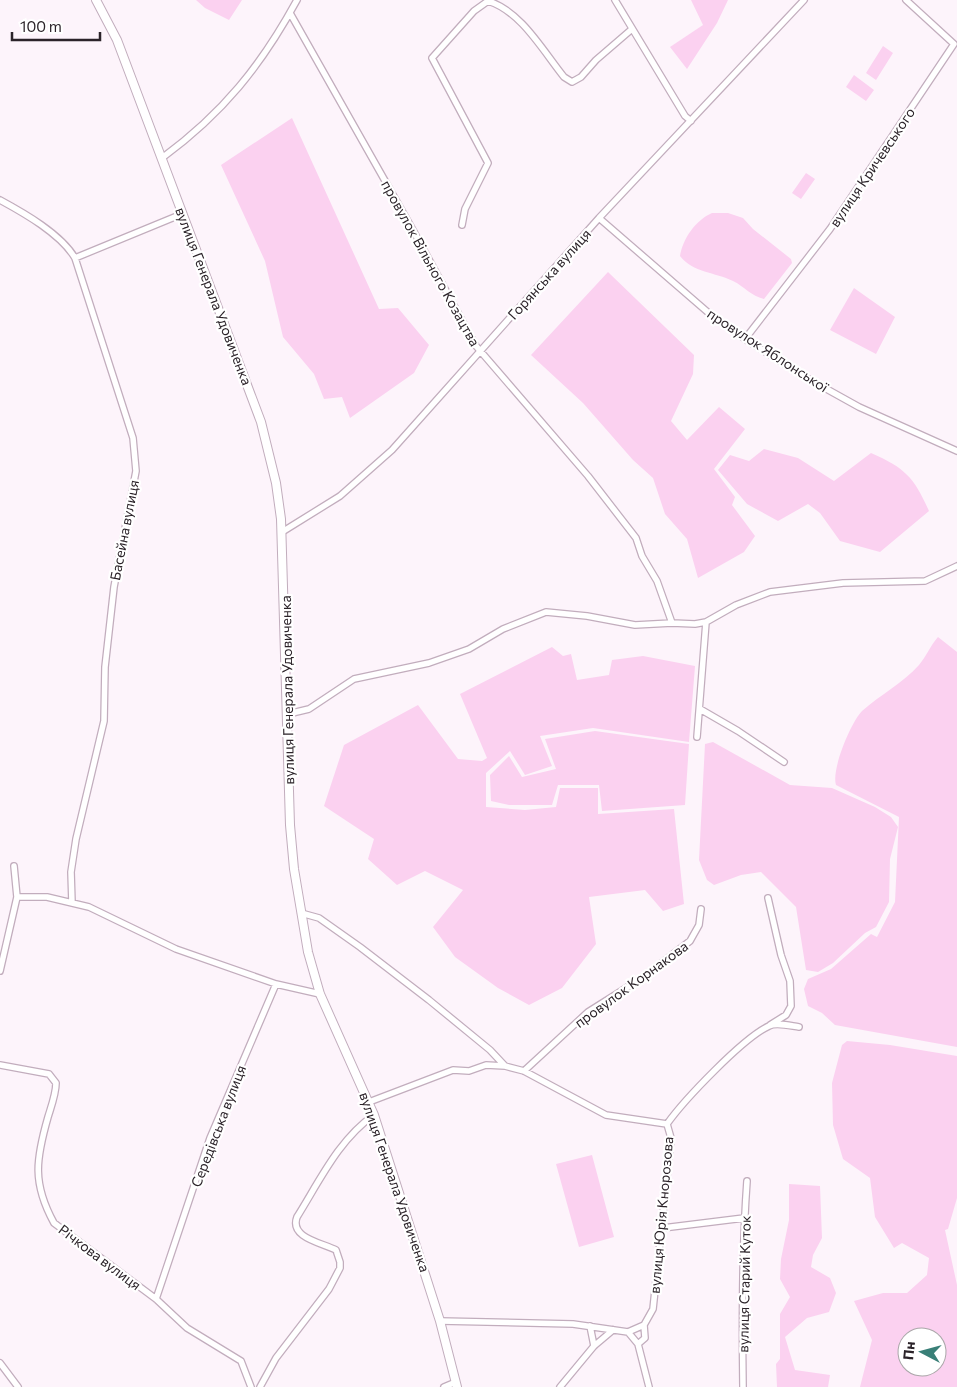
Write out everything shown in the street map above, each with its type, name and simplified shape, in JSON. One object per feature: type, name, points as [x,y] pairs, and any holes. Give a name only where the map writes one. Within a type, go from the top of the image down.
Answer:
[{"type":"main road","name":"вулиця Генерала Удовиченка","points":[[96,0],[118,40],[261,422],[276,483],[282,532],[290,825],[294,869],[308,952],[320,994],[374,1115],[440,1321],[457,1385]]},
{"type":"street","points":[[162,158],[196,133],[250,75],[273,43],[297,0]]},
{"type":"street","points":[[615,0],[685,116],[691,121]]},
{"type":"street","name":"Горянська вулиця","points":[[282,532],[340,496],[392,450],[599,218],[804,0]]},
{"type":"street","name":"вулиця Кричевського","points":[[744,339],[830,229],[954,44],[906,0]]},
{"type":"street","points":[[462,225],[465,209],[488,164],[432,58],[474,11],[488,1],[498,4],[519,20],[564,77],[572,82],[582,77],[596,60],[632,29]]},
{"type":"street","name":"провулок Вільного Козацтва","points":[[290,13],[480,350],[588,476],[636,538],[642,556],[656,580],[672,623]]},
{"type":"street","name":"Басейна вулиця","points":[[0,200],[22,212],[61,241],[76,258],[133,438],[136,471],[114,587],[105,667],[104,721],[76,839],[71,872],[72,903]]},
{"type":"street","points":[[76,258],[182,214]]},
{"type":"street","name":"провулок Яблонської","points":[[599,218],[711,315],[744,339],[805,377],[859,407],[957,451]]},
{"type":"street","points":[[288,714],[309,709],[354,679],[430,663],[469,649],[503,629],[546,612],[587,616],[635,625],[695,624],[706,622],[736,605],[770,592],[843,583],[925,580],[957,566]]},
{"type":"street","points":[[696,737],[700,709],[706,622]]},
{"type":"street","points":[[700,709],[738,730],[784,762]]},
{"type":"street","points":[[0,971],[17,897],[14,866]]},
{"type":"street","points":[[17,897],[47,897],[89,907],[176,949],[276,984],[320,994]]},
{"type":"street","points":[[667,1124],[679,1106],[750,1039],[786,1015],[791,1006],[790,982],[781,955],[768,898]]},
{"type":"street","name":"провулок Корнакова","points":[[524,1071],[588,1012],[642,978],[690,941],[699,925],[701,909]]},
{"type":"street","points":[[301,913],[320,918],[360,947],[490,1050],[505,1066]]},
{"type":"street","name":"Середівська вулиця","points":[[156,1299],[210,1138],[276,984]]},
{"type":"street","points":[[770,1025],[799,1027]]},
{"type":"street","name":"Річкова вулиця","points":[[0,1065],[45,1073],[52,1076],[56,1083],[37,1157],[40,1191],[45,1208],[54,1223],[156,1299],[187,1328],[241,1361],[251,1387]]},
{"type":"street","points":[[369,1102],[453,1070],[469,1071],[486,1065],[505,1066]]},
{"type":"street","name":"вулиця Юрія Кнорозова","points":[[505,1066],[524,1071],[606,1114],[667,1124],[671,1138],[653,1309],[644,1325],[646,1334],[638,1344]]},
{"type":"street","points":[[260,1387],[276,1358],[329,1289],[340,1268],[339,1256],[336,1250],[299,1232],[296,1225],[297,1217],[337,1153],[362,1124],[374,1115]]},
{"type":"street","name":"вулиця Старий Куток","points":[[743,1387],[741,1337],[744,1218],[747,1180]]},
{"type":"street","points":[[663,1228],[744,1218]]},
{"type":"street","points":[[440,1321],[590,1326],[628,1332],[644,1325]]},
{"type":"street","points":[[590,1326],[594,1346]]},
{"type":"street","points":[[560,1387],[594,1346],[613,1330]]},
{"type":"street","points":[[628,1332],[638,1344],[649,1387]]},
{"type":"street","points":[[0,1363],[18,1387]]},
{"type":"street","points":[[444,1387],[457,1385]]},
{"type":"shaded area","points":[[196,0],[242,0],[229,20],[205,8]]},
{"type":"shaded area","points":[[691,0],[728,0],[717,23],[687,69],[670,47],[703,25]]},
{"type":"shaded area","points":[[883,46],[893,53],[876,80],[866,73]]},
{"type":"shaded area","points":[[854,75],[874,90],[866,101],[846,87]]},
{"type":"shaded area","points":[[292,118],[379,309],[398,308],[429,345],[414,373],[350,418],[342,397],[324,399],[314,374],[283,337],[265,261],[221,165]]},
{"type":"shaded area","points":[[806,173],[815,179],[801,199],[792,193]]},
{"type":"shaded area","points":[[712,213],[728,213],[743,218],[753,229],[791,259],[792,263],[764,299],[755,296],[733,281],[691,266],[680,256],[691,230]]},
{"type":"shaded area","points":[[608,272],[694,355],[693,374],[671,421],[687,440],[719,407],[745,429],[714,469],[735,497],[732,505],[755,536],[744,552],[698,578],[687,539],[665,514],[653,478],[633,460],[583,403],[531,355]]},
{"type":"shaded area","points":[[854,288],[895,317],[876,354],[830,330]]},
{"type":"shaded area","points":[[764,449],[798,458],[834,481],[871,453],[892,464],[907,475],[918,490],[929,511],[880,552],[840,541],[820,513],[808,504],[778,521],[747,504],[718,470],[730,455],[749,461]]},
{"type":"shaded area","points":[[938,637],[957,652],[957,1047],[835,1025],[822,1013],[808,1006],[804,989],[808,979],[831,969],[871,934],[877,937],[895,902],[899,817],[836,785],[836,769],[843,746],[862,711],[913,671]]},
{"type":"shaded area","points":[[552,647],[563,656],[571,654],[577,680],[609,675],[612,660],[643,656],[695,666],[689,742],[593,728],[540,736],[552,766],[525,775],[510,751],[486,773],[486,807],[525,810],[556,807],[560,788],[598,788],[598,814],[674,809],[684,904],[663,911],[645,890],[589,897],[596,944],[562,988],[529,1005],[498,988],[455,957],[433,927],[463,890],[425,871],[397,885],[368,859],[374,839],[324,806],[344,745],[418,705],[458,759],[482,761],[487,758],[460,694]]},
{"type":"shaded area","points":[[595,731],[689,744],[685,805],[602,811],[599,785],[558,785],[552,805],[509,805],[491,801],[490,775],[509,756],[522,777],[556,769],[545,739]]},
{"type":"shaded area","points":[[713,742],[790,785],[832,788],[875,807],[891,817],[898,827],[890,859],[889,902],[876,927],[865,933],[833,963],[818,972],[806,970],[796,907],[761,872],[741,875],[714,885],[707,880],[699,860],[705,744]]},
{"type":"shaded area","points":[[847,1041],[890,1045],[957,1056],[957,1198],[948,1229],[945,1230],[957,1285],[957,1387],[860,1387],[872,1340],[854,1301],[883,1293],[907,1293],[927,1275],[929,1258],[902,1243],[894,1248],[875,1217],[870,1178],[843,1159],[833,1125],[832,1083],[842,1045]]},
{"type":"shaded area","points":[[592,1155],[614,1237],[579,1247],[556,1164]]},
{"type":"shaded area","points":[[789,1184],[820,1186],[822,1238],[813,1255],[811,1267],[830,1278],[836,1293],[829,1312],[807,1318],[785,1337],[795,1370],[830,1375],[828,1387],[777,1387],[776,1364],[780,1359],[780,1314],[790,1297],[780,1279],[781,1259],[789,1220]]}]
